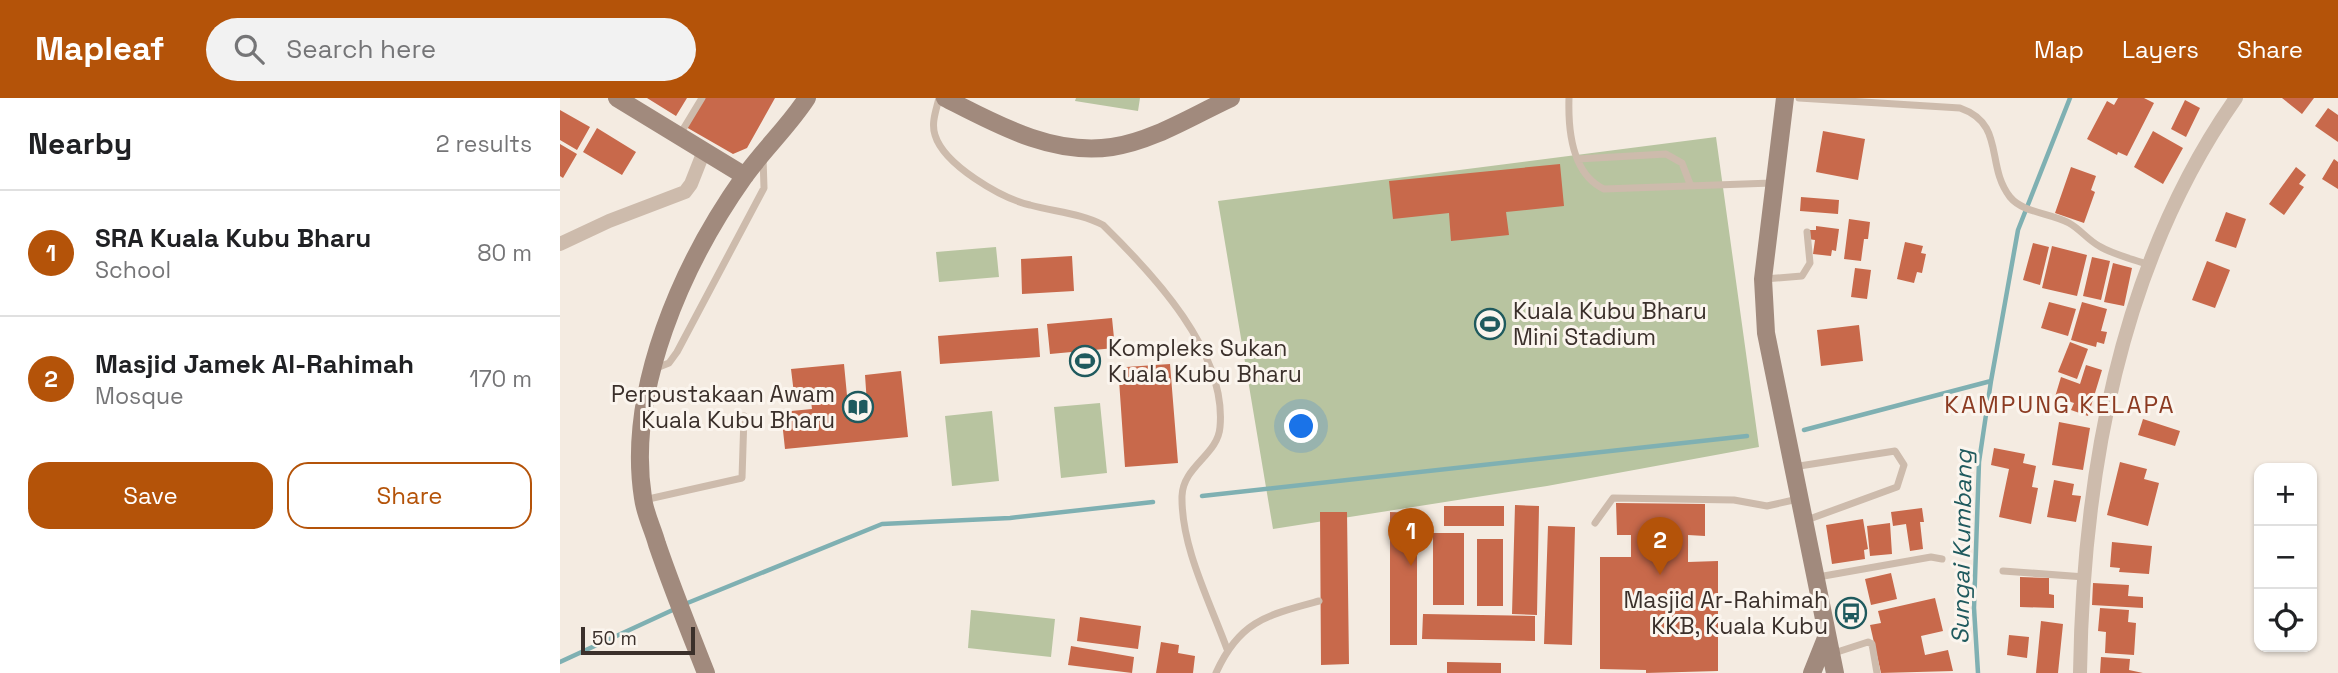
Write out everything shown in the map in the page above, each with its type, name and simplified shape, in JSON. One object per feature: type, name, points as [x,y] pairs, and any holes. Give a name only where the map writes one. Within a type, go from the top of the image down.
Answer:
[{"type":"street","points":[[617,98],[745,176]]},
{"type":"street","points":[[706,673],[672,589],[643,500],[642,435],[652,370],[688,270],[745,176],[807,98]]},
{"type":"street","points":[[945,98],[1015,133],[1084,148],[1127,144],[1231,98]]},
{"type":"street","points":[[1785,98],[1763,279],[1769,360],[1818,576],[1835,673]]},
{"type":"street","points":[[2080,673],[2085,577],[2098,448],[2114,377],[2150,265],[2175,201],[2211,134],[2236,98]]},
{"type":"street","points":[[560,244],[609,221],[685,192],[705,151]]},
{"type":"street","points":[[1812,673],[1828,631]]},
{"type":"lane","points":[[679,136],[702,98]]},
{"type":"lane","points":[[939,98],[933,122],[935,136],[949,157],[994,191],[1027,205],[1088,217],[1103,225],[1179,310],[1199,341],[1216,390],[1220,427],[1213,446],[1192,469],[1184,483],[1183,511],[1200,575],[1227,649]]},
{"type":"lane","points":[[1569,98],[1571,136],[1578,159],[1592,184],[1604,189],[1776,183]]},
{"type":"lane","points":[[1800,98],[1960,108],[1973,113],[1985,124],[1999,177],[2011,198],[2018,204],[2068,222],[2098,246],[2150,265]]},
{"type":"lane","points":[[1578,159],[1667,154],[1682,163],[1690,184]]},
{"type":"lane","points":[[652,370],[669,363],[677,352],[764,188],[763,156]]},
{"type":"lane","points":[[1763,279],[1802,276],[1810,263],[1807,232]]},
{"type":"lane","points":[[643,500],[742,478],[744,416]]},
{"type":"lane","points":[[1792,467],[1895,451],[1904,464],[1897,487],[1804,521]]},
{"type":"lane","points":[[1595,523],[1613,498],[1734,500],[1767,506],[1799,499]]},
{"type":"lane","points":[[1818,576],[1931,557],[1942,559]]},
{"type":"lane","points":[[2003,571],[2085,577]]},
{"type":"lane","points":[[1216,673],[1227,649],[1257,620],[1319,601]]},
{"type":"lane","points":[[1831,654],[1868,642],[1872,644],[1877,673]]},
{"type":"green space","points":[[1076,98],[1140,98],[1138,111],[1075,101]]},
{"type":"green space","name":"Kuala Kubu Bharu Mini Stadium","points":[[1716,137],[1759,447],[1547,486],[1273,529],[1218,201]]},
{"type":"green space","points":[[996,247],[999,277],[939,282],[936,252]]},
{"type":"green space","points":[[1100,403],[1107,473],[1061,478],[1054,407]]},
{"type":"green space","points":[[992,411],[999,481],[952,486],[945,416]]},
{"type":"green space","points":[[971,610],[1055,619],[1051,657],[968,648]]},
{"type":"building","points":[[647,98],[687,98],[676,116]]},
{"type":"building","points":[[704,98],[775,98],[747,148],[733,154],[686,127]]},
{"type":"building","points":[[2118,98],[2144,98],[2154,103],[2127,156],[2118,152],[2117,155],[2087,139],[2107,101],[2114,105]]},
{"type":"building","points":[[2282,98],[2314,98],[2302,114]]},
{"type":"building","points":[[2185,100],[2200,108],[2186,137],[2171,129]]},
{"type":"building","points":[[2328,108],[2338,115],[2338,142],[2315,126]]},
{"type":"building","points":[[560,110],[590,127],[577,150],[560,140]]},
{"type":"building","points":[[597,128],[636,152],[622,175],[583,152]]},
{"type":"building","points":[[1823,131],[1865,139],[1858,180],[1816,172]]},
{"type":"building","points":[[2153,131],[2183,148],[2163,184],[2134,167]]},
{"type":"building","points":[[560,144],[577,154],[563,178],[560,176]]},
{"type":"building","points":[[2334,159],[2338,162],[2338,189],[2322,179]]},
{"type":"building","points":[[1560,164],[1564,206],[1506,212],[1509,235],[1451,241],[1449,213],[1393,219],[1389,181]]},
{"type":"building","points":[[2071,167],[2096,176],[2091,190],[2095,192],[2084,223],[2055,213]]},
{"type":"building","points":[[2296,167],[2306,175],[2299,184],[2304,187],[2284,215],[2269,204]]},
{"type":"building","points":[[1801,197],[1839,200],[1838,214],[1800,211]]},
{"type":"building","points":[[2226,212],[2246,219],[2236,248],[2215,241]]},
{"type":"building","points":[[1849,219],[1870,222],[1861,261],[1844,259]]},
{"type":"building","points":[[1816,226],[1839,229],[1836,251],[1832,250],[1831,256],[1813,254],[1815,240],[1808,239],[1810,230],[1816,230]]},
{"type":"building","points":[[1905,242],[1923,246],[1921,253],[1926,254],[1922,273],[1917,272],[1914,283],[1897,279]]},
{"type":"building","points":[[2033,243],[2049,247],[2040,285],[2023,280]]},
{"type":"building","points":[[2052,246],[2087,255],[2077,296],[2042,288]]},
{"type":"building","points":[[1072,256],[1074,291],[1022,294],[1021,259]]},
{"type":"building","points":[[2092,257],[2110,261],[2101,300],[2083,296]]},
{"type":"building","points":[[2207,261],[2230,270],[2215,308],[2192,300]]},
{"type":"building","points":[[2113,263],[2132,268],[2124,306],[2104,302]]},
{"type":"building","points":[[1855,268],[1871,270],[1867,299],[1851,297]]},
{"type":"building","points":[[2049,302],[2076,309],[2068,336],[2041,328]]},
{"type":"building","points":[[2082,302],[2107,309],[2101,331],[2107,332],[2104,344],[2097,342],[2096,347],[2071,340]]},
{"type":"building","points":[[1112,318],[1115,348],[1050,354],[1047,324]]},
{"type":"building","points":[[1859,325],[1863,361],[1821,366],[1817,330]]},
{"type":"building","points":[[1038,328],[1040,357],[940,364],[938,336]]},
{"type":"building","points":[[2070,342],[2088,349],[2077,379],[2058,372]]},
{"type":"building","name":"Perpustakaan Awam Kuala Kubu Bharu","points":[[844,364],[848,406],[867,404],[865,375],[901,371],[908,437],[785,449],[781,412],[812,409],[811,401],[795,402],[791,369]]},
{"type":"building","points":[[1170,364],[1178,463],[1125,467],[1119,380],[1126,380],[1126,367]]},
{"type":"building","points":[[2086,365],[2102,370],[2088,416],[2071,410],[2074,403],[2055,397],[2061,377],[2080,384]]},
{"type":"building","points":[[2143,419],[2180,431],[2175,446],[2138,435]]},
{"type":"building","points":[[2059,422],[2090,428],[2083,470],[2052,465]]},
{"type":"building","points":[[1994,448],[2025,454],[2023,463],[2036,466],[2032,487],[2038,488],[2031,524],[1999,517],[2009,469],[1991,465]]},
{"type":"building","points":[[2120,462],[2147,469],[2144,479],[2159,483],[2148,526],[2107,515]]},
{"type":"building","points":[[2054,480],[2074,484],[2072,495],[2081,496],[2076,522],[2047,517]]},
{"type":"building","points":[[1616,503],[1705,504],[1705,536],[1688,535],[1688,562],[1718,561],[1718,671],[1646,673],[1646,670],[1600,669],[1600,557],[1631,557],[1631,535],[1617,535]]},
{"type":"building","points":[[1515,505],[1539,506],[1537,615],[1512,614]]},
{"type":"building","points":[[1444,506],[1504,506],[1504,526],[1444,526]]},
{"type":"building","points":[[1922,508],[1924,522],[1920,522],[1923,549],[1910,551],[1906,524],[1893,526],[1891,512]]},
{"type":"building","points":[[1320,512],[1347,512],[1349,664],[1321,665]]},
{"type":"building","points":[[1390,512],[1417,513],[1417,645],[1390,645]]},
{"type":"building","points":[[1863,519],[1868,549],[1864,550],[1865,559],[1832,564],[1826,525]]},
{"type":"building","points":[[1890,523],[1892,554],[1870,556],[1867,526]]},
{"type":"building","points":[[1548,526],[1575,527],[1572,645],[1544,644]]},
{"type":"building","points":[[1433,533],[1464,533],[1464,605],[1433,605]]},
{"type":"building","points":[[1477,539],[1503,539],[1503,606],[1477,606]]},
{"type":"building","points":[[2112,542],[2152,546],[2149,574],[2119,572],[2120,568],[2110,567]]},
{"type":"building","points":[[1891,573],[1897,599],[1871,605],[1865,579]]},
{"type":"building","points":[[2020,577],[2049,578],[2049,594],[2054,595],[2054,608],[2020,607]]},
{"type":"building","points":[[2093,583],[2129,585],[2128,596],[2143,597],[2143,608],[2092,605]]},
{"type":"building","points":[[1935,598],[1943,631],[1921,636],[1925,655],[1948,650],[1953,671],[1881,673],[1870,625],[1881,623],[1878,611]]},
{"type":"building","points":[[2100,608],[2129,610],[2128,622],[2136,623],[2134,655],[2105,653],[2106,632],[2098,631]]},
{"type":"building","points":[[1423,614],[1535,616],[1535,641],[1422,639]]},
{"type":"building","points":[[1080,617],[1141,626],[1138,649],[1077,641]]},
{"type":"building","points":[[2041,621],[2063,624],[2058,673],[2036,673]]},
{"type":"building","points":[[2009,635],[2029,637],[2027,658],[2007,655]]},
{"type":"building","points":[[1161,642],[1179,645],[1178,653],[1195,656],[1193,673],[1156,673]]},
{"type":"building","points":[[1071,646],[1134,657],[1132,673],[1068,665]]},
{"type":"building","points":[[2101,657],[2130,659],[2129,670],[2143,673],[2100,673]]},
{"type":"building","points":[[1447,662],[1501,663],[1501,673],[1447,673]]},
{"type":"waterway","name":"Sungai Kumbang","points":[[1978,673],[1974,608],[1979,462],[1991,381],[2018,230],[2070,98]]},
{"type":"waterway","points":[[1804,430],[1991,381]]},
{"type":"waterway","points":[[1202,496],[1747,436]]},
{"type":"waterway","points":[[685,604],[882,524],[1010,518],[1153,502]]},
{"type":"waterway","points":[[560,662],[677,608]]},
{"type":"place","name":"Kuala Kubu Bharu Mini Stadium","points":[[1490,324]]},
{"type":"place","name":"Kompleks Sukan Kuala Kubu Bharu","points":[[1085,361]]},
{"type":"place","name":"Perpustakaan Awam Kuala Kubu Bharu","points":[[858,407]]},
{"type":"place","name":"SRA Kuala Kubu Bharu","points":[[1411,566]]},
{"type":"place","name":"Masjid Jamek Al-Rahimah","points":[[1660,575]]},
{"type":"place","name":"Masjid Ar-Rahimah KKB, Kuala Kubu","points":[[1851,613]]},
{"type":"district","name":"KAMPUNG KELAPA","points":[[2060,405]]}]
